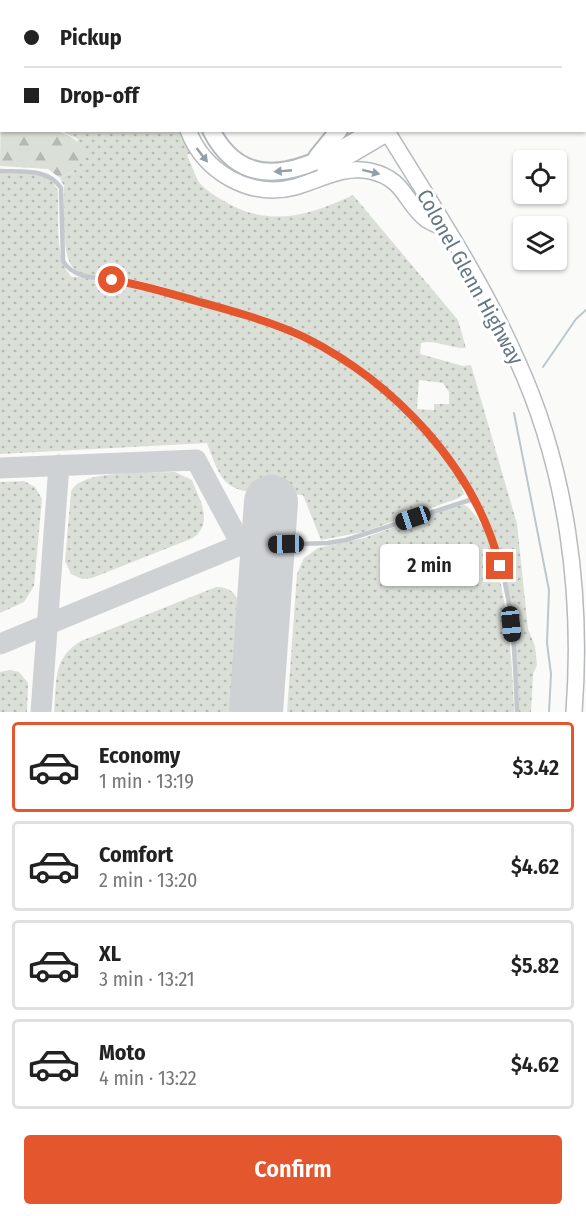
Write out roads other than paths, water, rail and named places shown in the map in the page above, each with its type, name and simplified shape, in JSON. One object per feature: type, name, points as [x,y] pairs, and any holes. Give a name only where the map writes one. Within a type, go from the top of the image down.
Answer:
[{"type":"highway","points":[[212,132],[229,154],[251,168],[312,172]]},
{"type":"highway","points":[[312,172],[338,132]]},
{"type":"highway","points":[[312,172],[320,162],[381,132]]},
{"type":"main road","points":[[189,132],[206,161],[222,174],[239,183],[258,188],[280,189],[299,186],[312,172],[351,170],[378,173],[400,186],[426,219],[445,229]]},
{"type":"main road","name":"Colonel Glenn Highway","points":[[384,132],[445,229],[499,322],[526,382],[548,443],[574,578],[577,647],[574,712]]},
{"type":"lane","points":[[0,171],[49,174],[56,180],[61,188],[63,261],[68,270],[78,275],[128,282],[245,315],[303,337],[353,364],[395,400],[445,453],[473,499],[495,547],[509,605],[517,712]]},
{"type":"lane","points":[[268,545],[337,542],[473,499]]},
{"type":"waterway","points":[[543,367],[576,319],[586,310]]},
{"type":"waterway","points":[[514,413],[549,590],[547,643],[551,674],[549,712]]}]
